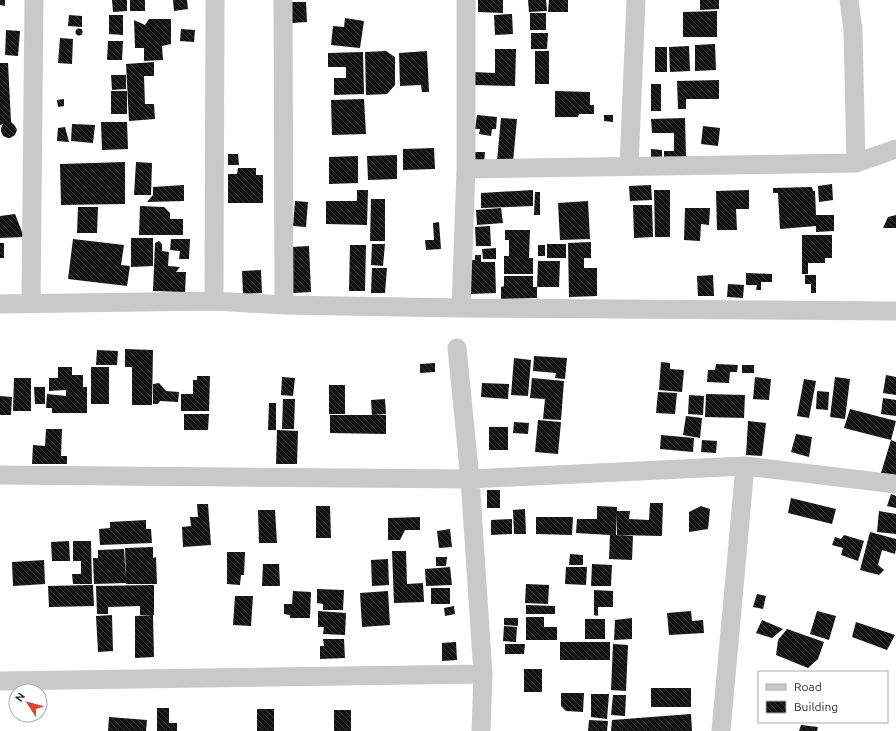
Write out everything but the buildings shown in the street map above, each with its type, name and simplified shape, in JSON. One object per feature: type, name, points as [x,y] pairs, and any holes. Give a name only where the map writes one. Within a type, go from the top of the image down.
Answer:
[{"type":"street","points":[[31,304],[34,0]]},
{"type":"street","points":[[214,301],[215,0]]},
{"type":"street","points":[[283,0],[284,305]]},
{"type":"street","points":[[461,308],[466,169],[466,0]]},
{"type":"street","points":[[629,166],[636,0]]},
{"type":"street","points":[[849,0],[853,30],[856,163]]},
{"type":"street","points":[[466,169],[856,163],[896,149]]},
{"type":"street","points":[[0,304],[214,301],[284,305],[461,308],[896,312]]},
{"type":"street","points":[[457,348],[470,479],[483,674],[481,731]]},
{"type":"street","points":[[721,731],[745,466]]},
{"type":"street","points":[[0,475],[470,479],[745,466],[896,484]]},
{"type":"street","points":[[0,681],[483,674]]}]
